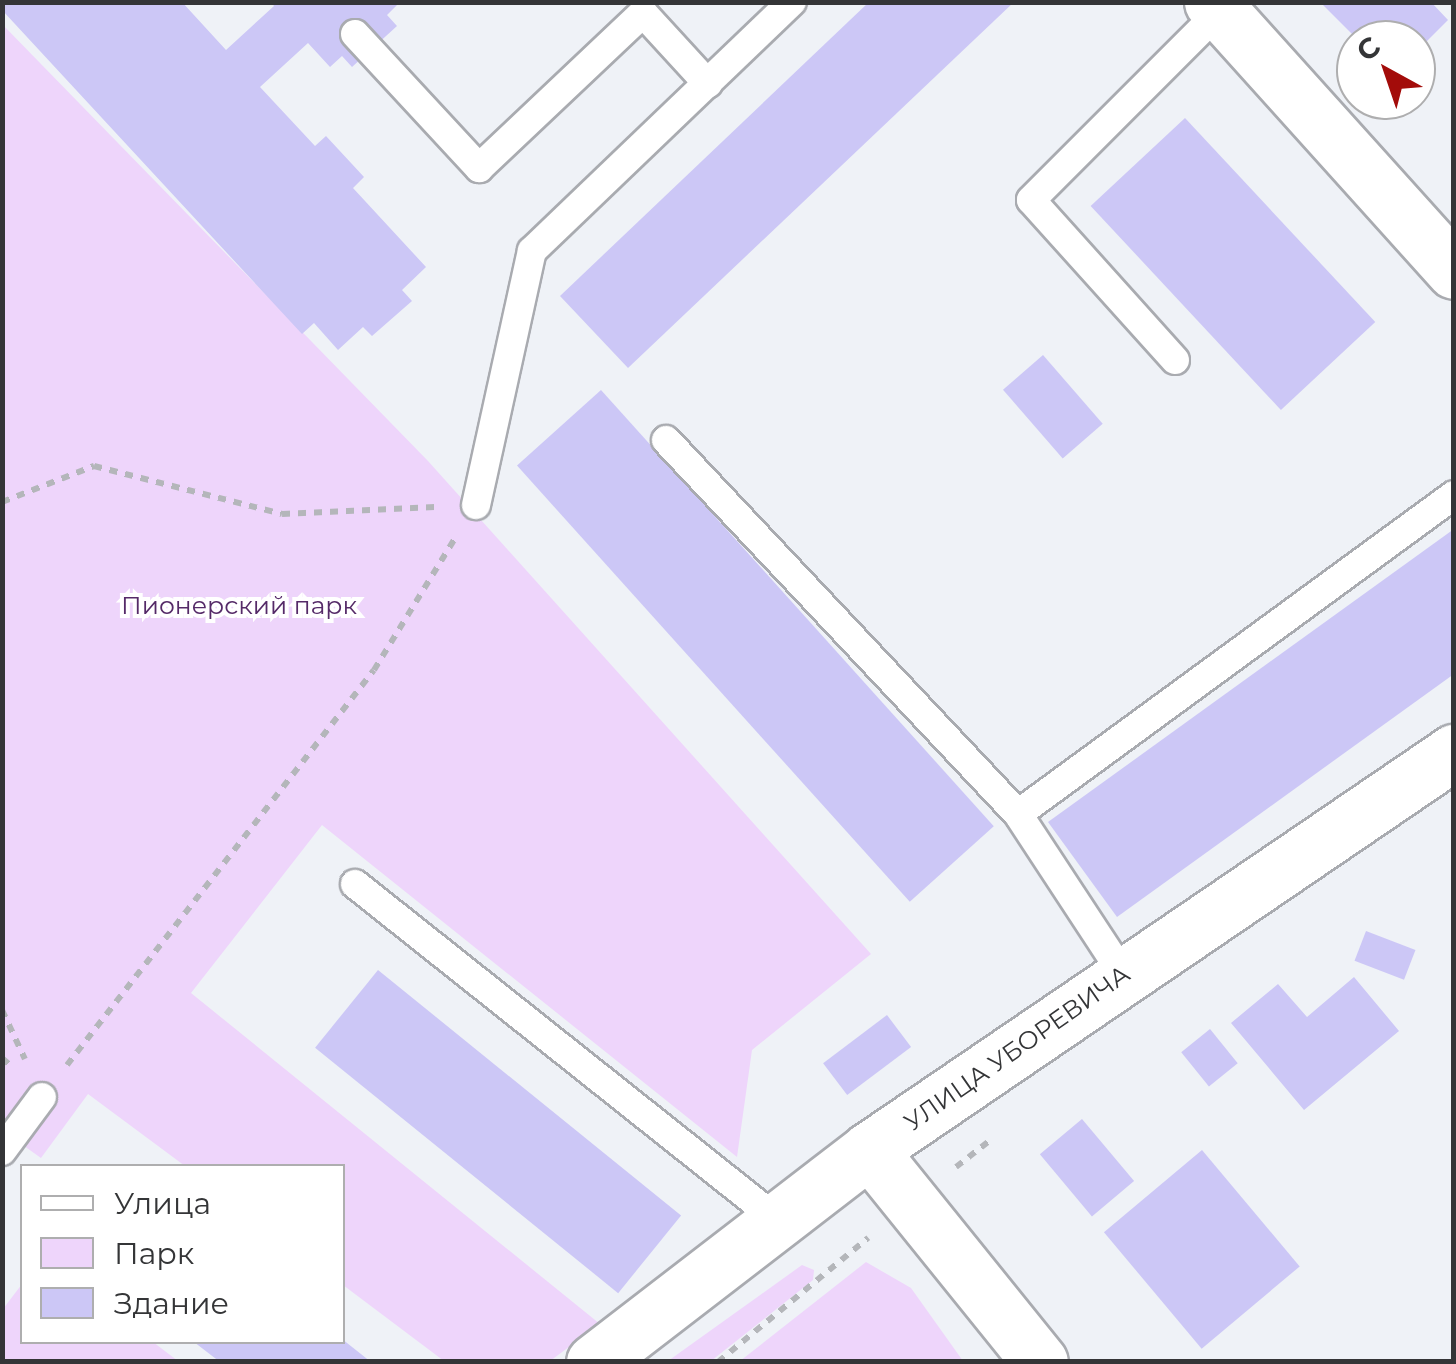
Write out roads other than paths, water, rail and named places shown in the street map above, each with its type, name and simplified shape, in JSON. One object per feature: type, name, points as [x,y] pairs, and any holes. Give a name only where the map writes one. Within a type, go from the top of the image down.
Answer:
[{"type":"street","points":[[1216,7],[1454,271]]},
{"type":"street","name":"УЛИЦА УБОРЕВИЧА","points":[[594,1362],[774,1218],[869,1150],[1454,752]]},
{"type":"street","points":[[869,1150],[1040,1362]]},
{"type":"lane","points":[[476,505],[532,251],[792,2]]},
{"type":"lane","points":[[1175,360],[1031,200],[1216,7]]},
{"type":"lane","points":[[355,34],[479,168],[649,8],[708,84]]},
{"type":"lane","points":[[666,440],[1018,814],[1123,974]]},
{"type":"lane","points":[[1018,814],[1454,496]]},
{"type":"lane","points":[[354,884],[774,1218]]},
{"type":"lane","points":[[2,1151],[42,1097]]},
{"type":"park label","name":"Пионерский парк","points":[[239,605]]}]
